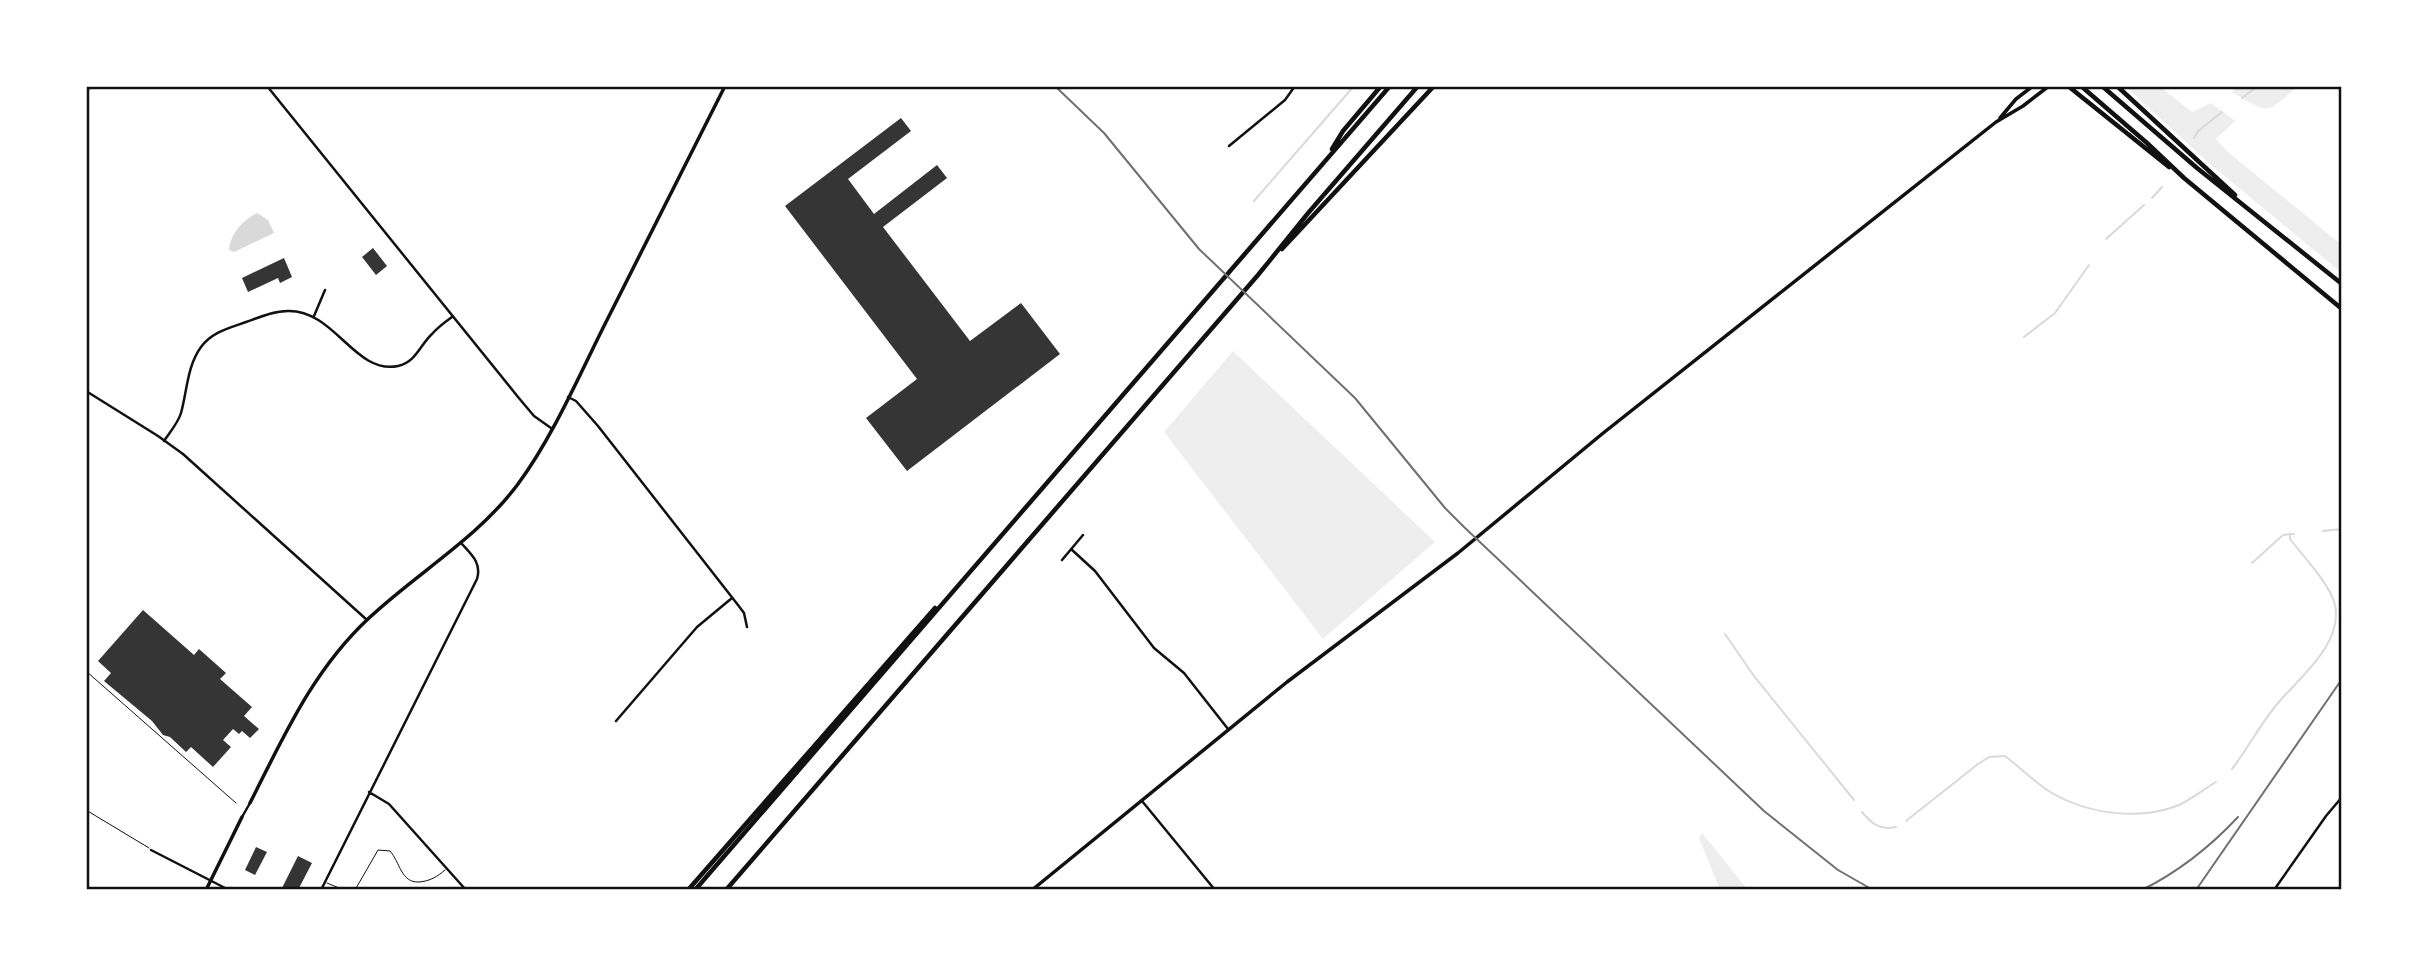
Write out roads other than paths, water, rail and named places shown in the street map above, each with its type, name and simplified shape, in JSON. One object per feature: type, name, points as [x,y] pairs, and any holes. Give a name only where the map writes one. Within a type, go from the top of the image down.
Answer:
[{"type":"highway","points":[[1324,161],[1343,131],[1381,86]]},
{"type":"highway","points":[[695,890],[1390,86]]},
{"type":"highway","points":[[1258,275],[1418,86]]},
{"type":"highway","points":[[726,890],[1258,275],[1432,86]]},
{"type":"highway","points":[[2068,86],[2342,309]]},
{"type":"highway","points":[[2081,86],[2184,178]]},
{"type":"highway","points":[[2102,86],[2197,168],[2342,284]]},
{"type":"highway","points":[[2117,86],[2253,212]]},
{"type":"highway","points":[[688,890],[918,624],[956,587]]},
{"type":"main road","points":[[250,803],[315,680],[345,642],[367,620],[491,517],[537,456],[724,86]]},
{"type":"main road","points":[[1996,122],[2016,99],[2033,86]]},
{"type":"main road","points":[[1032,890],[1287,682],[1455,555],[1602,434],[1996,122],[2049,86]]},
{"type":"main road","points":[[206,890],[243,817]]},
{"type":"street","points":[[86,93],[90,86]]},
{"type":"street","points":[[267,86],[534,416],[551,428]]},
{"type":"street","points":[[1229,146],[1285,100],[1295,86]]},
{"type":"street","points":[[314,316],[324,290]]},
{"type":"street","points":[[164,441],[180,416],[195,356],[211,337],[221,330],[287,310],[314,316],[325,322],[368,360],[378,366],[389,367],[408,362],[430,335],[452,317]]},
{"type":"street","points":[[86,391],[164,441],[205,474],[367,620]]},
{"type":"street","points":[[568,397],[576,401],[598,426],[744,613],[747,627]]},
{"type":"street","points":[[1062,560],[1083,535]]},
{"type":"street","points":[[321,890],[477,579],[477,562],[461,544]]},
{"type":"street","points":[[1071,549],[1095,571],[1154,648],[1184,673],[1228,729]]},
{"type":"street","points":[[616,722],[697,627],[732,598]]},
{"type":"street","points":[[369,792],[389,804],[466,890]]},
{"type":"street","points":[[2274,890],[2342,797]]},
{"type":"street","points":[[1142,801],[1214,890]]},
{"type":"street","points":[[243,817],[250,803]]},
{"type":"street","points":[[151,850],[229,890]]},
{"type":"lane","points":[[86,671],[236,803]]},
{"type":"lane","points":[[86,810],[151,850]]},
{"type":"lane","points":[[355,890],[378,850],[390,850],[404,875],[413,882],[435,878],[446,868]]},
{"type":"lane","points":[[325,882],[344,890]]},
{"type":"waterway","points":[[1254,201],[1354,86]]},
{"type":"waterway","points":[[2242,98],[2258,86]]},
{"type":"waterway","points":[[2194,138],[2198,131],[2222,112]]},
{"type":"waterway","points":[[2152,198],[2162,187]]},
{"type":"waterway","points":[[2106,239],[2144,205]]},
{"type":"waterway","points":[[2024,337],[2055,313],[2089,265]]},
{"type":"waterway","points":[[2323,531],[2342,529]]},
{"type":"waterway","points":[[2232,769],[2272,711],[2318,659],[2333,633],[2336,619],[2332,597],[2322,579],[2290,539],[2290,534]]},
{"type":"waterway","points":[[2252,563],[2283,535],[2294,534]]},
{"type":"waterway","points":[[1725,634],[1754,676],[1854,800]]},
{"type":"waterway","points":[[1906,821],[1989,757],[2005,756],[2040,785],[2066,800],[2114,813],[2164,810],[2184,803],[2216,782]]},
{"type":"waterway","points":[[1862,812],[1876,825],[1896,827]]},
{"type":"railway","points":[[1055,86],[1104,133],[1199,249],[1355,398],[1445,508],[1464,527],[1764,811],[1838,870],[1873,890]]},
{"type":"railway","points":[[2196,890],[2342,679]]},
{"type":"railway","points":[[2142,890],[2193,858],[2238,817]]}]
